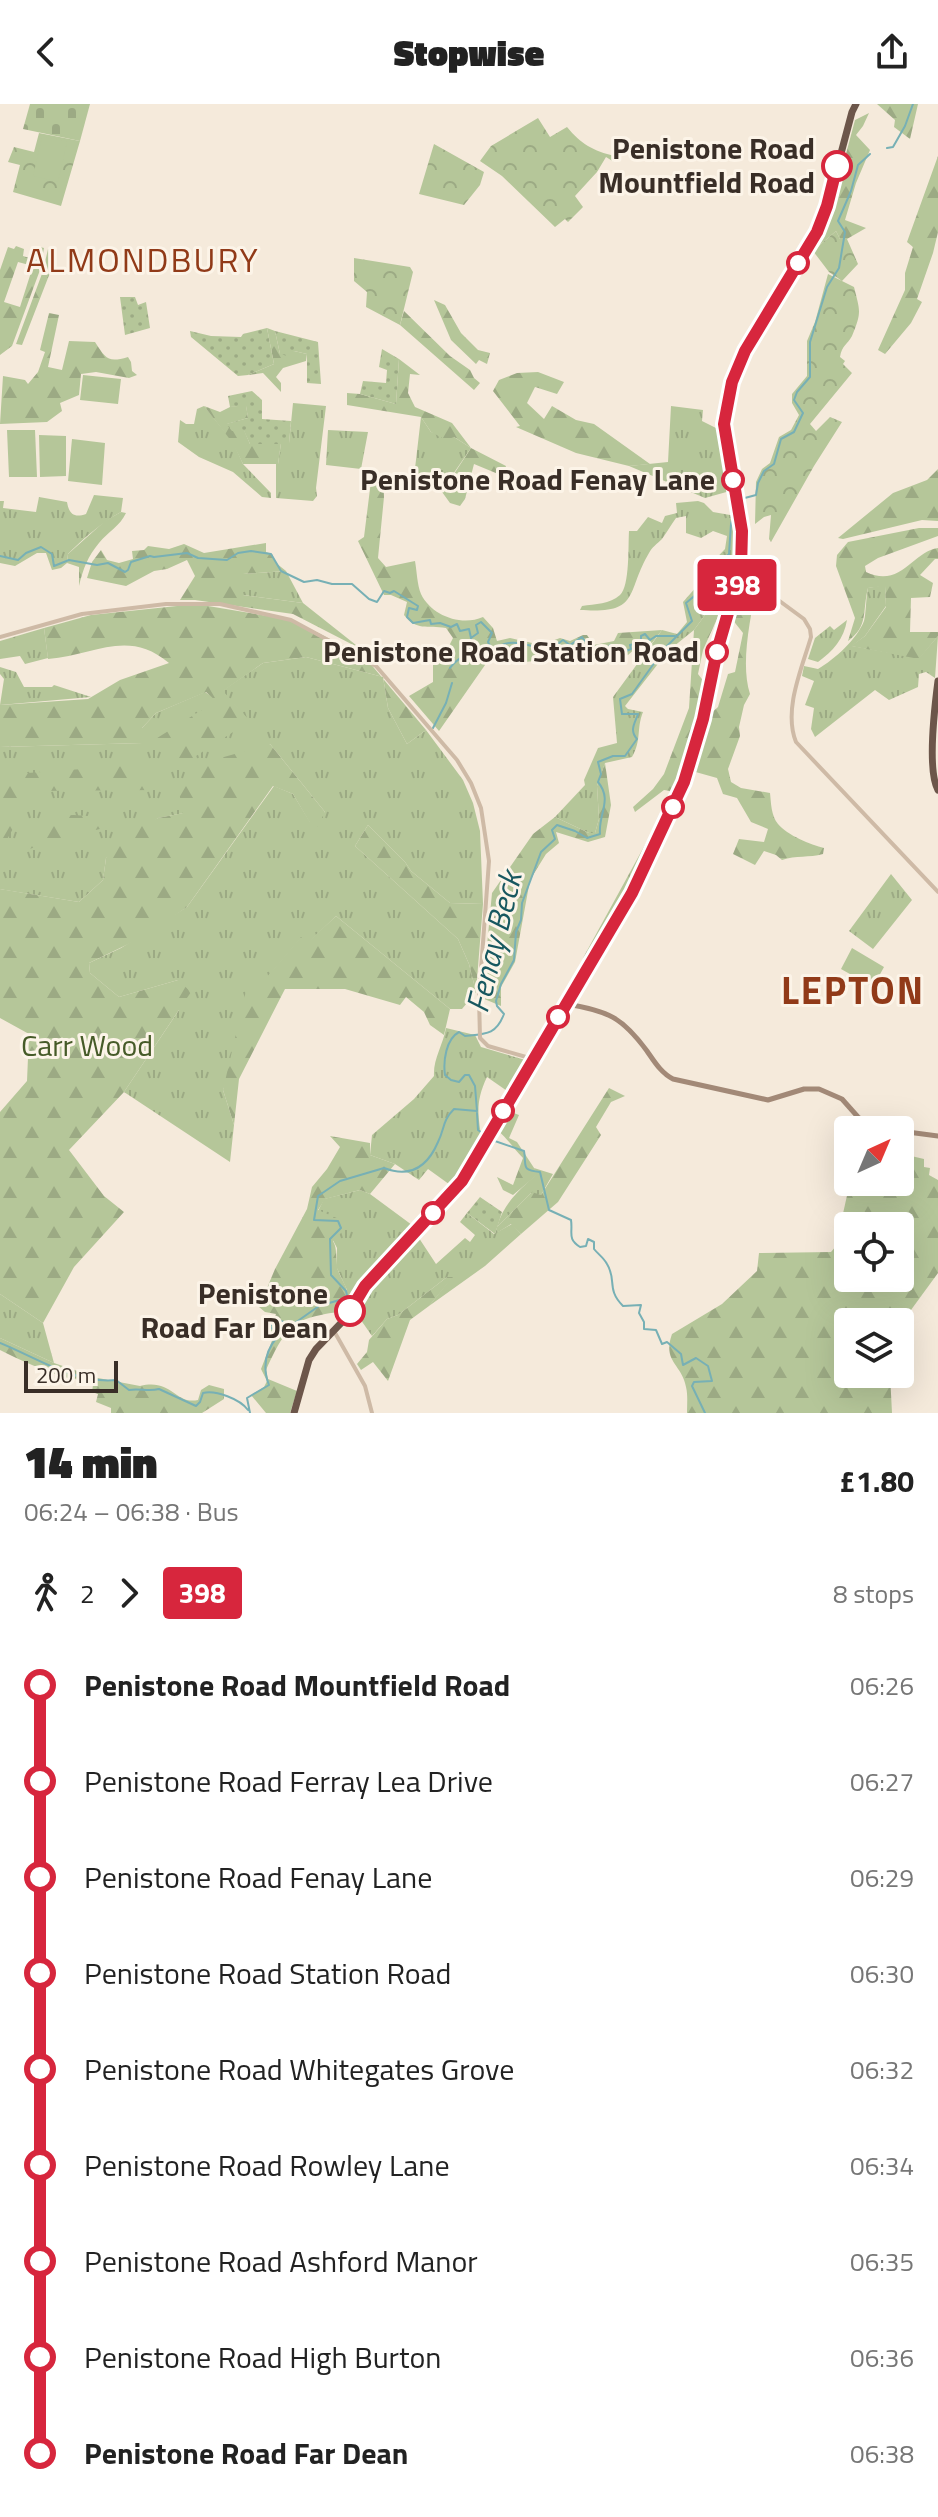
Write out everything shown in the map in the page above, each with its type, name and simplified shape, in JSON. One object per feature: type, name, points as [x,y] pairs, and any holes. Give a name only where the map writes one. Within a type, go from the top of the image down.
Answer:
[{"type":"highway","points":[[294,1413],[309,1360],[316,1349],[334,1331],[365,1286],[462,1181],[632,893],[684,782],[741,568],[742,531],[724,424],[732,382],[757,330],[817,232],[827,206],[853,107]]},
{"type":"highway","points":[[938,681],[933,751],[938,790]]},
{"type":"highway","points":[[936,712],[938,699]]},
{"type":"main road","points":[[566,1004],[594,1009],[622,1022],[663,1072],[673,1079],[768,1100],[804,1089],[819,1089],[842,1099],[857,1116]]},
{"type":"main road","points":[[914,1133],[938,1136]]},
{"type":"street","points":[[741,568],[800,616],[810,629],[811,637],[794,694],[792,730],[796,742],[938,892]]},
{"type":"street","points":[[0,637],[82,614],[166,604],[220,604],[291,620],[376,666],[457,760],[481,808],[489,861],[479,997],[480,1038],[485,1045],[533,1059]]},
{"type":"street","points":[[334,1331],[367,1390],[372,1413]]},
{"type":"green space","points":[[30,104],[90,104],[80,141],[23,129]]},
{"type":"green space","points":[[877,104],[918,104],[910,139],[894,127],[895,120]]},
{"type":"green space","points":[[869,113],[856,135],[870,150],[845,220],[866,228],[847,239],[840,239],[836,231],[813,251],[830,214],[855,120]]},
{"type":"green space","points":[[538,118],[550,137],[567,127],[588,146],[615,156],[614,162],[606,157],[575,196],[583,207],[568,222],[565,219],[555,227],[502,176],[480,161],[491,146]]},
{"type":"green space","points":[[39,133],[80,141],[61,206],[13,192],[20,165],[8,162],[14,147],[34,152]]},
{"type":"green space","points":[[42,137],[67,142],[58,182],[33,176]]},
{"type":"green space","points":[[434,144],[484,172],[480,185],[464,205],[419,194]]},
{"type":"green space","points":[[938,156],[938,232],[917,299],[922,302],[911,323],[885,354],[878,350],[905,290],[905,273],[913,247],[907,242]]},
{"type":"green space","points":[[836,231],[840,239],[847,239],[858,264],[842,281],[829,272],[813,251]]},
{"type":"green space","points":[[16,246],[24,249],[23,256],[33,259],[36,246],[44,248],[40,270],[12,346],[0,355],[0,270],[8,247],[14,249]],"holes":[[[18,262],[33,266],[20,307],[4,302]]]},
{"type":"green space","points":[[48,249],[56,250],[53,265],[22,345],[16,344],[43,271]]},
{"type":"green space","points":[[354,258],[410,267],[413,272],[400,325],[366,307],[367,292],[354,281]]},
{"type":"green space","points":[[828,274],[854,287],[858,301],[857,322],[840,357],[852,373],[810,424],[816,431],[830,417],[842,422],[771,542],[771,515],[755,524],[756,482],[762,469],[770,463],[779,437],[791,430],[799,415],[792,403],[792,394],[807,376],[807,341]]},
{"type":"green space","points":[[120,297],[135,297],[138,305],[146,302],[150,328],[125,335]]},
{"type":"green space","points":[[434,300],[445,305],[461,333],[478,350],[490,353],[487,364],[479,360],[476,364],[451,340]]},
{"type":"green space","points":[[404,311],[450,356],[470,370],[480,383],[474,390],[400,325]]},
{"type":"green space","points":[[49,313],[59,315],[48,367],[62,370],[69,341],[95,342],[108,358],[128,357],[132,371],[137,375],[129,378],[96,372],[81,374],[79,395],[60,403],[62,411],[47,422],[0,424],[3,376],[25,380],[28,384],[38,372],[45,352],[40,350]]},
{"type":"green space","points":[[267,328],[275,331],[280,354],[294,351],[307,354],[306,361],[283,368],[276,377],[281,383],[281,392],[263,373],[248,375],[274,364]]},
{"type":"green space","points":[[267,328],[274,364],[238,376],[191,337],[190,331],[211,336],[241,337]]},
{"type":"green space","points":[[275,331],[318,342],[321,384],[307,383],[307,354],[294,351],[291,357],[280,354]]},
{"type":"green space","points":[[382,349],[399,359],[396,404],[360,394],[363,381],[386,383],[387,370],[379,367]]},
{"type":"green space","points":[[399,359],[420,375],[410,374],[408,393],[415,407],[452,423],[471,448],[454,437],[446,440],[431,432],[421,417],[347,405],[347,393],[396,404]]},
{"type":"green space","points":[[538,372],[564,382],[557,394],[535,387],[527,403],[544,419],[552,406],[576,420],[594,424],[650,464],[629,466],[576,453],[516,427],[520,426],[493,391],[499,380],[517,373]]},
{"type":"green space","points":[[83,375],[121,379],[118,404],[80,400]]},
{"type":"green space","points":[[252,391],[262,400],[262,419],[291,421],[289,444],[250,444],[244,431],[232,431],[226,424],[248,418],[246,406],[230,407],[228,396]]},
{"type":"green space","points":[[293,403],[326,406],[317,496],[313,501],[276,498],[276,464],[281,443],[289,443]]},
{"type":"green space","points":[[246,405],[248,418],[227,424],[244,430],[250,444],[281,443],[278,464],[243,464],[232,442],[204,406],[220,412]]},
{"type":"green space","points":[[204,406],[233,442],[243,464],[271,493],[271,498],[262,497],[233,472],[199,457],[178,442],[180,420],[194,424],[197,409]]},
{"type":"green space","points":[[671,406],[703,410],[702,421],[720,430],[730,491],[705,498],[629,466],[668,462]]},
{"type":"green space","points":[[421,417],[431,432],[454,437],[471,448],[449,480],[414,477]]},
{"type":"green space","points":[[7,430],[35,430],[37,477],[9,477]]},
{"type":"green space","points":[[328,430],[368,432],[361,469],[326,465]]},
{"type":"green space","points":[[39,435],[66,436],[66,476],[40,477]]},
{"type":"green space","points":[[72,439],[105,443],[102,485],[68,481]]},
{"type":"green space","points":[[471,448],[506,466],[503,476],[474,464],[465,499],[460,506],[450,503],[437,485],[440,481],[450,480]]},
{"type":"green space","points":[[938,469],[938,521],[922,520],[838,538],[893,493],[927,480]]},
{"type":"green space","points":[[372,473],[383,477],[378,558],[386,567],[415,561],[421,594],[439,613],[465,621],[483,617],[493,628],[497,641],[510,638],[541,645],[560,638],[570,641],[587,635],[594,645],[614,641],[618,633],[662,630],[652,643],[636,648],[628,655],[600,663],[565,658],[525,662],[492,655],[439,731],[409,696],[433,682],[433,665],[442,660],[453,638],[446,628],[422,626],[408,620],[404,615],[407,602],[384,595],[358,541],[364,537]]},
{"type":"green space","points":[[94,495],[123,498],[121,512],[80,542],[68,554],[67,563],[61,568],[52,570],[46,553],[37,553],[15,566],[0,563],[0,501],[4,501],[3,508],[36,512],[39,497],[67,502],[71,512],[78,516],[86,514]]},
{"type":"green space","points":[[698,501],[713,512],[736,516],[738,552],[712,573],[718,588],[714,595],[719,596],[694,630],[668,651],[625,706],[643,712],[637,745],[632,757],[605,763],[597,786],[599,819],[595,833],[589,833],[555,817],[585,785],[584,780],[598,748],[617,743],[613,697],[662,630],[677,634],[687,622],[683,602],[705,577],[705,570],[725,549],[727,536],[713,531],[701,538],[686,533],[686,516],[676,518],[650,551],[633,590],[622,605],[613,609],[580,610],[582,606],[602,603],[620,595],[627,574],[629,531],[637,531],[648,517],[662,523],[665,516],[677,513],[676,503]]},
{"type":"green space","points":[[121,512],[126,513],[89,558],[79,586],[79,567],[67,563],[68,554],[105,521]]},
{"type":"green space","points":[[919,528],[938,528],[938,536],[878,558],[865,566],[866,572],[878,576],[898,573],[921,555],[938,548],[938,559],[920,575],[933,583],[930,597],[911,598],[910,632],[938,632],[938,636],[919,659],[851,646],[865,636],[886,607],[885,586],[868,588],[862,624],[848,641],[855,618],[836,566],[837,555],[848,542]]},
{"type":"green space","points":[[266,543],[266,552],[272,554],[276,563],[286,571],[243,574],[243,595],[303,603],[361,649],[293,614],[180,600],[195,576],[187,560],[154,571],[126,586],[87,578],[92,562],[101,550],[107,560],[119,563],[133,559],[132,551],[144,550],[148,546],[169,549],[184,544],[204,553]]},
{"type":"green space","points":[[286,571],[303,603],[243,595],[242,574]]},
{"type":"green space","points":[[745,576],[756,587],[746,655],[750,694],[744,705],[740,736],[728,769],[731,782],[741,788],[770,793],[778,824],[800,839],[824,848],[823,854],[782,860],[764,851],[755,865],[733,854],[739,839],[764,842],[768,829],[751,822],[737,798],[723,794],[717,778],[692,771],[706,718],[718,707],[728,674],[735,672],[743,633],[732,619]]},
{"type":"green space","points":[[885,585],[886,606],[865,636],[852,646],[919,658],[938,636],[935,678],[926,672],[919,674],[918,687],[889,700],[875,690],[815,737],[811,729],[814,708],[805,705],[814,681],[802,676],[804,666],[818,669],[845,648],[864,621],[868,588]]},
{"type":"green space","points":[[719,596],[726,599],[703,650],[698,674],[705,683],[685,765],[664,810],[670,791],[664,790],[635,812],[633,807],[664,774],[689,708],[694,630]]},
{"type":"green space","points":[[196,604],[292,620],[364,656],[381,677],[306,657],[263,663],[223,691],[250,721],[176,769],[154,740],[216,701],[206,692],[156,713],[142,728],[143,743],[0,747],[0,705],[88,699],[120,680],[169,663],[139,647],[124,646],[48,659],[44,628],[91,615]]},
{"type":"green space","points":[[847,620],[840,639],[828,653],[818,662],[808,659],[815,638],[830,626],[834,630]]},
{"type":"green space","points":[[44,628],[48,658],[25,664],[20,656],[0,659],[0,641]]},
{"type":"green space","points":[[306,657],[383,677],[388,708],[407,744],[426,730],[463,780],[480,831],[483,904],[450,903],[411,871],[368,825],[355,846],[458,939],[476,992],[462,1009],[450,1009],[336,916],[307,944],[301,938],[266,979],[223,1090],[234,1125],[230,1162],[124,1092],[179,1010],[178,980],[119,997],[90,973],[89,963],[121,948],[187,907],[274,786],[293,794],[310,822],[325,812],[270,744],[184,813],[158,818],[106,858],[103,880],[79,902],[0,889],[0,747],[142,743],[142,728],[156,713],[205,692],[249,721],[222,691],[263,663]]},
{"type":"green space","points":[[0,667],[16,672],[24,687],[54,685],[91,697],[0,705],[4,679]]},
{"type":"green space","points":[[383,679],[426,730],[407,744],[388,708]]},
{"type":"green space","name":"Carr Wood","points":[[270,744],[325,812],[317,827],[310,823],[293,794],[273,786],[187,907],[145,936],[89,963],[90,973],[119,997],[178,980],[191,992],[124,1092],[69,1150],[104,1196],[124,1212],[74,1267],[43,1323],[0,1294],[0,1112],[27,1081],[29,1034],[0,1018],[0,889],[79,902],[103,880],[106,858],[120,836],[158,818],[183,813],[178,787],[192,766]]},
{"type":"green space","points":[[605,763],[611,805],[605,837],[588,842],[556,832],[559,843],[546,854],[530,880],[515,962],[501,987],[501,1006],[482,998],[492,893],[533,834],[555,817],[595,833],[599,819],[597,786]]},
{"type":"green space","points":[[151,764],[157,790],[34,791],[0,852],[0,775]]},
{"type":"green space","points":[[664,810],[628,893],[591,953],[583,958]]},
{"type":"green space","points":[[45,816],[140,820],[26,850]]},
{"type":"green space","points":[[368,825],[411,871],[450,903],[483,904],[476,992],[458,939],[355,846]]},
{"type":"green space","points":[[891,874],[912,900],[873,949],[849,931]]},
{"type":"green space","points":[[336,916],[450,1009],[444,1035],[430,1025],[424,1012],[406,997],[400,1005],[345,989],[285,989],[239,1079],[234,1125],[223,1090],[248,982],[266,978],[301,937],[307,943]]},
{"type":"green space","points":[[852,948],[884,967],[873,987],[841,969]]},
{"type":"green space","points":[[446,1028],[475,1035],[481,1047],[529,1061],[510,1093],[487,1077],[478,1109],[482,1142],[453,1187],[428,1169],[419,1180],[395,1164],[370,1155],[372,1135],[414,1099],[434,1076]]},
{"type":"green space","points":[[609,1088],[625,1096],[611,1102],[596,1127],[601,1135],[558,1202],[521,1234],[511,1224],[495,1234],[497,1227],[532,1192],[541,1195]]},
{"type":"green space","points":[[511,1112],[519,1115],[509,1138],[517,1142],[538,1174],[513,1195],[503,1190],[497,1177],[513,1185],[523,1158],[498,1131]]},
{"type":"green space","points":[[330,1136],[370,1143],[370,1155],[395,1164],[370,1194],[360,1190],[325,1199],[318,1210],[346,1222],[344,1230],[333,1241],[337,1267],[351,1303],[346,1314],[310,1318],[286,1334],[266,1370],[268,1379],[297,1391],[290,1413],[266,1413],[251,1395],[264,1387],[267,1381],[261,1369],[273,1338],[267,1335],[276,1314],[259,1307],[307,1209],[312,1187],[340,1147]]},
{"type":"green space","points":[[914,1157],[924,1159],[924,1167],[930,1168],[929,1175],[938,1180],[938,1273],[912,1308],[834,1308],[834,1388],[891,1388],[892,1413],[687,1413],[684,1379],[669,1351],[672,1334],[722,1304],[757,1271],[759,1253],[831,1252],[834,1248],[834,1292],[914,1292],[914,1212],[843,1212],[847,1196],[914,1196]]},
{"type":"green space","points":[[534,1168],[553,1174],[541,1195],[531,1193],[497,1227],[508,1204],[537,1174]]},
{"type":"green space","points":[[360,1190],[412,1225],[413,1232],[351,1303],[336,1266],[337,1248],[318,1211],[324,1199]]},
{"type":"green space","points":[[480,1197],[502,1212],[495,1234],[467,1213]]},
{"type":"green space","points":[[467,1213],[494,1234],[512,1224],[521,1234],[485,1266],[429,1306],[452,1277],[447,1277],[398,1315],[387,1319],[372,1336],[356,1313],[350,1314],[367,1289],[417,1235],[436,1264],[465,1238],[470,1242],[475,1235],[460,1222]]},
{"type":"green space","points":[[447,1277],[453,1277],[429,1306],[410,1320],[388,1381],[373,1362],[361,1370],[357,1364],[367,1352],[369,1340],[387,1319],[398,1315]]},
{"type":"green space","points":[[0,1294],[43,1323],[54,1363],[0,1338]]},
{"type":"green space","points":[[0,1338],[54,1363],[98,1378],[140,1386],[159,1386],[190,1401],[198,1400],[201,1390],[209,1385],[224,1389],[224,1399],[202,1413],[111,1413],[111,1408],[96,1402],[98,1394],[92,1392],[93,1385],[33,1366],[0,1350]]},
{"type":"waterway","name":"Fenay Beck","points":[[887,148],[893,147],[913,104]]},
{"type":"waterway","name":"Fenay Beck","points":[[741,499],[756,495],[764,471],[774,464],[781,439],[794,432],[803,413],[794,400],[810,377],[810,342],[827,287],[839,268],[845,232],[838,221],[858,165],[870,154]]},
{"type":"waterway","name":"Fenay Beck","points":[[250,1413],[247,1398],[269,1385],[266,1359],[278,1336],[270,1326],[278,1320],[292,1325],[319,1306],[347,1295],[331,1275],[330,1239],[341,1228],[338,1221],[314,1220],[318,1196],[340,1181],[384,1168],[402,1172],[417,1168],[434,1151],[454,1109],[477,1111],[475,1086],[469,1075],[459,1082],[445,1075],[448,1045],[459,1032],[465,1036],[484,1034],[494,1030],[501,1021],[504,1014],[496,1001],[514,960],[522,903],[541,852],[555,839],[552,830],[557,825],[587,838],[600,834],[605,801],[598,782],[601,774],[598,762],[613,756],[625,756],[637,739],[633,730],[638,714],[622,714],[620,699],[632,694],[665,648],[692,621],[686,603],[698,593],[716,589],[715,566],[729,554],[735,507]]},
{"type":"waterway","points":[[0,556],[18,560],[41,547],[52,554],[54,566],[69,560],[97,565],[108,563],[125,572],[131,562],[150,556],[187,553],[198,558],[227,560],[238,553],[251,551],[271,554],[281,571],[304,582],[317,580],[352,584],[377,602],[384,591],[394,591],[418,606],[417,610],[409,608],[407,617],[413,623],[430,620],[431,624],[451,627],[457,624],[460,631],[469,629],[471,638],[478,633],[476,625],[481,622],[492,633],[488,642],[493,651],[511,643],[544,649],[552,642],[563,640],[570,645],[582,637],[589,647],[603,647],[606,652],[610,645],[619,649],[619,654],[631,649],[630,645],[641,642],[641,636],[645,634],[650,640],[656,636],[675,636]]},
{"type":"waterway","points":[[450,668],[467,652],[471,639]]},
{"type":"waterway","points":[[433,728],[452,683]]},
{"type":"waterway","points":[[477,1113],[478,1130],[485,1135]]},
{"type":"waterway","points":[[492,1140],[524,1151],[527,1168],[540,1172],[549,1210],[571,1220],[572,1238],[580,1247],[586,1246],[588,1239],[594,1242],[594,1249],[610,1270],[618,1300],[623,1306],[641,1305],[639,1313],[644,1329],[656,1330],[662,1344],[667,1342],[681,1354],[683,1365],[696,1358],[708,1366],[712,1381],[694,1382],[692,1386],[705,1413]]},
{"type":"waterway","points":[[0,1343],[56,1369],[86,1378],[116,1380],[129,1390],[159,1389],[196,1406],[203,1393],[221,1394],[248,1410]]},
{"type":"bus line","name":"398","points":[[350,1311],[365,1286],[462,1181],[622,911],[684,782],[742,563],[742,531],[724,424],[728,394],[745,351],[817,232],[837,166]]},
{"type":"place","name":"Penistone Road Mountfield Road","points":[[837,166]]},
{"type":"place","name":"Penistone Road Fenay Lane","points":[[733,480]]},
{"type":"place","name":"Penistone Road Station Road","points":[[717,652]]},
{"type":"place","name":"Penistone Road Far Dean","points":[[350,1311]]},
{"type":"district","name":"ALMONDBURY","points":[[143,260]]},
{"type":"district","name":"LEPTON","points":[[853,991]]}]
